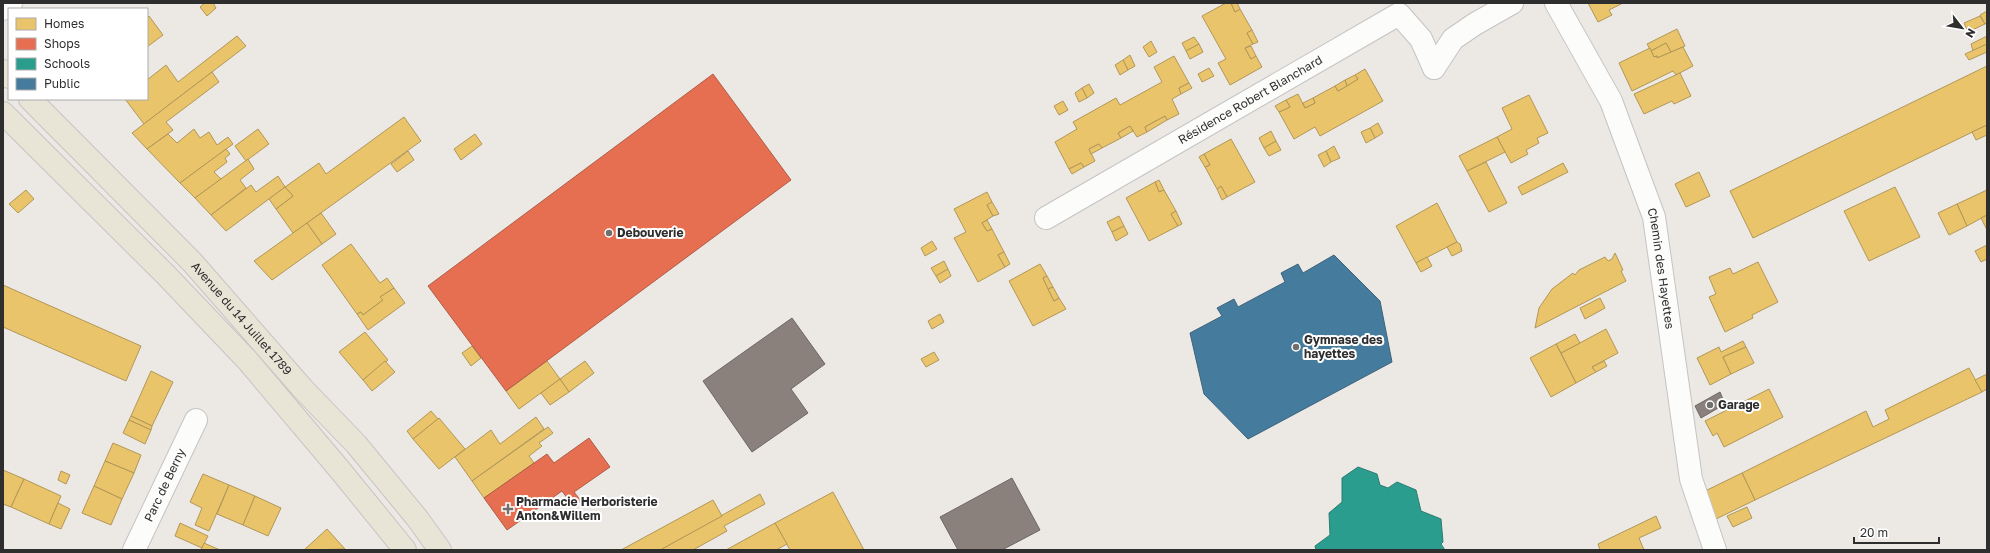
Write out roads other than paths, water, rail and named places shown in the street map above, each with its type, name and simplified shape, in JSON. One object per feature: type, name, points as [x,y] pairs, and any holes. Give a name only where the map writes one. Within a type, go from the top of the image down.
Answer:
[{"type":"main road","name":"Avenue du 14 Juillet 1789","points":[[31,100],[192,262],[303,389],[356,444],[417,518],[440,550]]},
{"type":"main road","name":"Avenue du 14 Juillet 1789","points":[[3,113],[166,275],[248,361],[405,550]]},
{"type":"street","points":[[3,9],[11,3]]},
{"type":"street","name":"Résidence Robert Blanchard","points":[[1046,218],[1399,14],[1421,38],[1434,68],[1453,39],[1512,3]]},
{"type":"street","name":"Chemin des Hayettes","points":[[1556,3],[1610,101],[1654,217],[1691,479],[1715,550]]},
{"type":"street","name":"Parc de Berny","points":[[134,550],[196,420]]},
{"type":"place","name":"Debouverie","points":[[609,233]]},
{"type":"place","name":"Gymnase des hayettes","points":[[1296,347]]},
{"type":"place","name":"Garage","points":[[1710,405]]},
{"type":"place","name":"Pharmacie Herboristerie Anton&Willem","points":[[508,509]]}]
